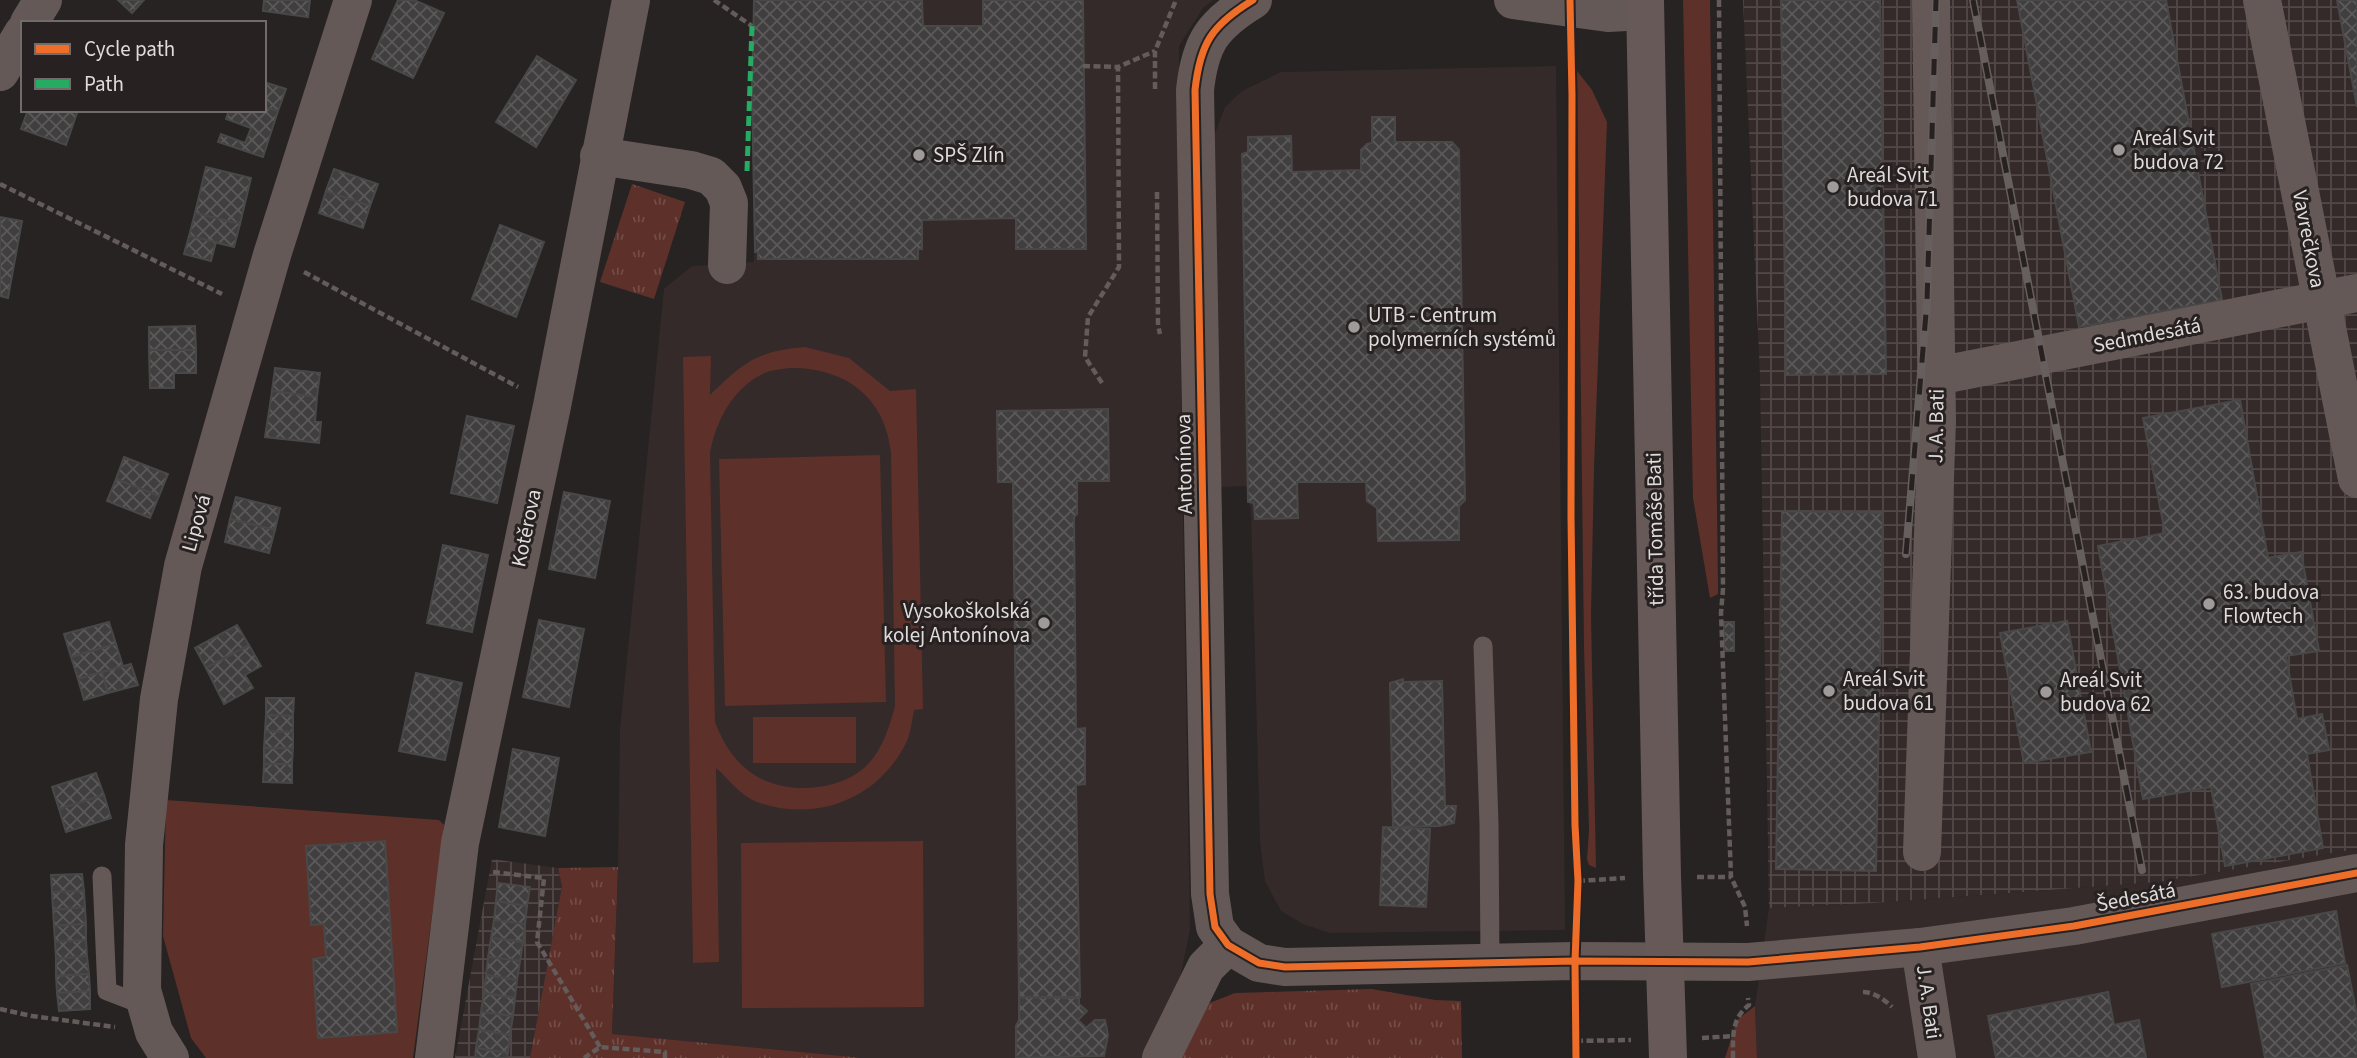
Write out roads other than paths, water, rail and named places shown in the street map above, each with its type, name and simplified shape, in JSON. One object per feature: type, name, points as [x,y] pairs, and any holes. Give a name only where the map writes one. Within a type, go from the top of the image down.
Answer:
[{"type":"main road","name":"třída Tomáše Bati","points":[[1645,6],[1668,1058]]},
{"type":"street","points":[[30,21],[43,0]]},
{"type":"street","name":"Lipová","points":[[157,1032],[142,990],[144,845],[156,721],[183,566],[272,255],[353,0]]},
{"type":"street","name":"Kotěrova","points":[[434,1058],[458,855],[552,406],[631,0]]},
{"type":"street","name":"Antonínova","points":[[1228,945],[1215,926],[1210,894],[1195,90],[1201,52],[1211,36],[1221,23],[1253,0]]},
{"type":"street","name":"J. A. Bati","points":[[1922,852],[1937,376],[1931,0]]},
{"type":"street","name":"Vavrečkova","points":[[2262,0],[2339,297],[2357,479]]},
{"type":"street","points":[[1526,1],[1608,13],[1645,6]]},
{"type":"street","points":[[0,72],[21,36]]},
{"type":"street","points":[[599,156],[691,170],[711,176],[723,188],[729,203],[727,265]]},
{"type":"street","name":"Sedmdesátá","points":[[1937,376],[2339,297]]},
{"type":"street","name":"Šedesátá","points":[[1228,945],[1259,963],[1285,967],[1748,962],[1920,947],[2087,924],[2357,873]]},
{"type":"street","points":[[1161,1058],[1206,967],[1228,945]]},
{"type":"street","name":"J. A. Bati","points":[[1920,947],[1937,1058]]},
{"type":"lane","points":[[1483,646],[1490,963]]},
{"type":"lane","points":[[102,876],[107,991],[157,1032]]},
{"type":"railway","points":[[1906,554],[1927,301],[1936,0]]},
{"type":"railway","points":[[1973,0],[2142,870]]},
{"type":"place","name":"Areál Svit budova 72","points":[[2119,150]]},
{"type":"place","name":"SPŠ Zlín","points":[[919,155]]},
{"type":"place","name":"Areál Svit budova 71","points":[[1833,187]]},
{"type":"place","name":"UTB - Centrum polymerních systémů","points":[[1354,327]]},
{"type":"place","name":"63. budova Flowtech","points":[[2209,604]]},
{"type":"place","name":"Vysokoškolská kolej Antonínova","points":[[1044,623]]},
{"type":"place","name":"Areál Svit budova 61","points":[[1829,691]]},
{"type":"place","name":"Areál Svit budova 62","points":[[2046,692]]}]
